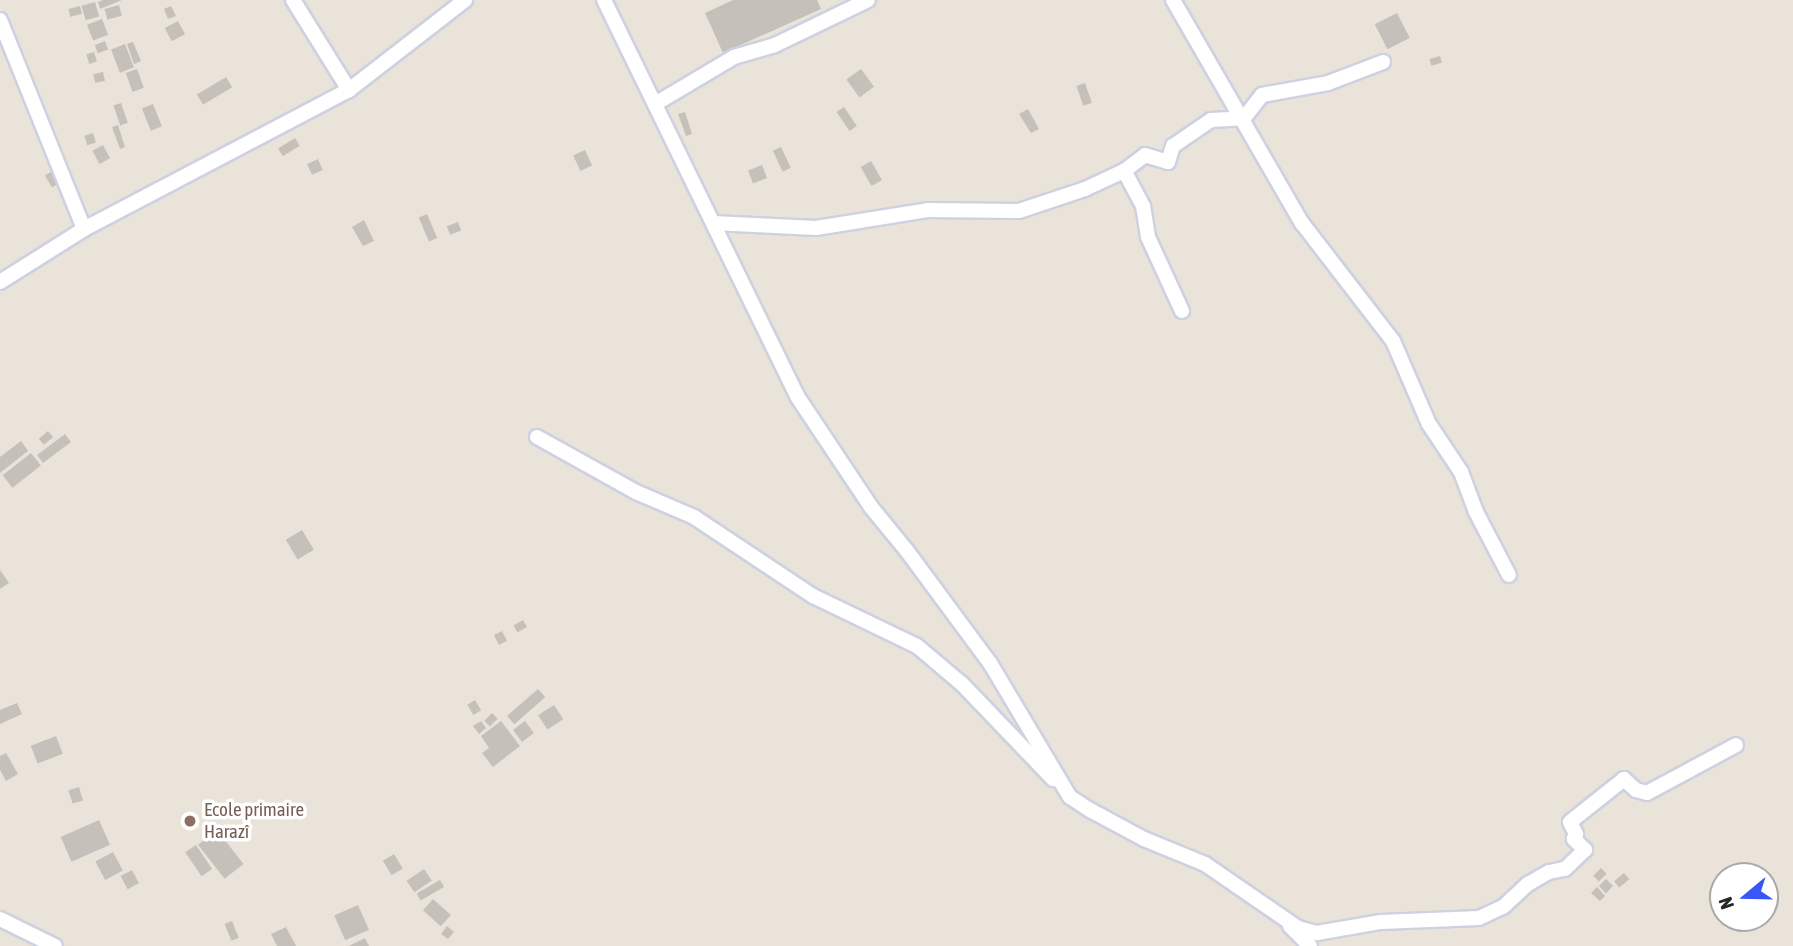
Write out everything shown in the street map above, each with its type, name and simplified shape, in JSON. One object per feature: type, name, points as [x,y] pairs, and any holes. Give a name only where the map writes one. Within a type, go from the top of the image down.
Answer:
[{"type":"street","points":[[293,0],[349,90]]},
{"type":"street","points":[[0,282],[84,229],[349,90],[465,0]]},
{"type":"street","points":[[604,0],[797,396],[829,447],[990,663],[1070,797]]},
{"type":"street","points":[[655,104],[734,57],[775,44],[868,0]]},
{"type":"street","points":[[1173,0],[1244,118],[1302,223],[1393,341],[1429,424],[1461,472],[1476,512],[1509,575]]},
{"type":"street","points":[[0,20],[84,229]]},
{"type":"street","points":[[713,223],[816,228],[928,210],[1019,211],[1085,189],[1124,171],[1145,155],[1168,162],[1172,146],[1211,120],[1244,118],[1262,95],[1328,83],[1383,62]]},
{"type":"street","points":[[1124,171],[1143,206],[1148,237],[1182,311]]},
{"type":"street","points":[[537,437],[636,492],[694,517],[813,596],[917,646],[962,684],[1070,797],[1144,839],[1205,864],[1287,923],[1310,946]]},
{"type":"street","points":[[1287,923],[1317,933],[1381,922],[1479,918],[1503,906],[1528,884],[1549,872],[1565,869],[1572,863],[1585,850],[1574,839],[1576,834],[1570,822],[1624,779],[1636,790],[1647,793],[1736,745]]},
{"type":"street","points":[[0,919],[52,945]]},
{"type":"building","points":[[122,0],[100,9],[98,2]]},
{"type":"building","points":[[733,0],[817,0],[821,9],[723,53],[705,13]]},
{"type":"building","points":[[95,2],[99,16],[86,20],[82,6]]},
{"type":"building","points":[[119,5],[122,16],[107,20],[105,9]]},
{"type":"building","points":[[80,6],[82,14],[70,17],[68,9]]},
{"type":"building","points":[[171,6],[176,16],[168,19],[164,9]]},
{"type":"building","points":[[1397,13],[1410,38],[1387,49],[1375,24]]},
{"type":"building","points":[[102,19],[108,35],[93,41],[87,25]]},
{"type":"building","points":[[178,21],[185,34],[172,41],[165,28]]},
{"type":"building","points":[[105,41],[108,49],[98,53],[95,45]]},
{"type":"building","points":[[133,42],[141,61],[134,64],[127,44]]},
{"type":"building","points":[[125,44],[134,67],[120,73],[111,49]]},
{"type":"building","points":[[94,52],[97,62],[89,64],[86,54]]},
{"type":"building","points":[[1440,56],[1442,63],[1431,66],[1429,59]]},
{"type":"building","points":[[137,69],[144,88],[133,92],[126,73]]},
{"type":"building","points":[[861,69],[874,87],[859,97],[846,80]]},
{"type":"building","points":[[103,72],[105,81],[95,83],[93,74]]},
{"type":"building","points":[[226,77],[232,87],[203,105],[197,95]]},
{"type":"building","points":[[1085,83],[1092,103],[1083,106],[1076,86]]},
{"type":"building","points":[[121,103],[128,123],[120,125],[113,106]]},
{"type":"building","points":[[153,104],[162,126],[151,131],[142,108]]},
{"type":"building","points":[[844,107],[857,126],[849,131],[837,112]]},
{"type":"building","points":[[1028,109],[1039,129],[1031,133],[1019,114]]},
{"type":"building","points":[[685,112],[692,134],[686,136],[678,114]]},
{"type":"building","points":[[118,125],[125,147],[120,149],[112,127]]},
{"type":"building","points":[[93,133],[96,143],[87,145],[84,136]]},
{"type":"building","points":[[295,138],[300,146],[283,156],[278,149]]},
{"type":"building","points":[[103,145],[110,158],[99,164],[92,151]]},
{"type":"building","points":[[781,147],[791,168],[783,172],[773,151]]},
{"type":"building","points":[[585,150],[592,165],[580,171],[573,155]]},
{"type":"building","points":[[318,159],[323,170],[312,175],[307,164]]},
{"type":"building","points":[[871,161],[882,180],[872,186],[861,167]]},
{"type":"building","points":[[762,165],[767,178],[753,183],[748,170]]},
{"type":"building","points":[[51,172],[58,184],[52,188],[45,176]]},
{"type":"building","points":[[427,214],[437,238],[429,241],[419,218]]},
{"type":"building","points":[[364,220],[374,241],[363,246],[352,227]]},
{"type":"building","points":[[458,222],[461,230],[450,235],[447,226]]},
{"type":"building","points":[[48,431],[53,437],[44,445],[39,439]]},
{"type":"building","points":[[65,434],[71,442],[43,463],[37,455]]},
{"type":"building","points":[[21,441],[28,451],[0,473],[0,457]]},
{"type":"building","points":[[31,453],[41,466],[12,488],[3,475]]},
{"type":"building","points":[[302,530],[314,550],[298,560],[286,540]]},
{"type":"building","points":[[0,570],[9,583],[0,589]]},
{"type":"building","points":[[523,620],[527,627],[517,632],[513,626]]},
{"type":"building","points":[[502,631],[507,641],[499,645],[494,635]]},
{"type":"building","points":[[538,689],[545,697],[514,724],[507,716]]},
{"type":"building","points":[[475,700],[481,710],[473,715],[467,705]]},
{"type":"building","points":[[17,703],[22,714],[0,724],[0,710]]},
{"type":"building","points":[[554,705],[563,719],[547,730],[538,715]]},
{"type":"building","points":[[492,713],[498,719],[490,726],[484,721]]},
{"type":"building","points":[[481,721],[486,728],[479,734],[473,726]]},
{"type":"building","points":[[501,721],[520,746],[493,767],[482,753],[489,748],[481,736]]},
{"type":"building","points":[[525,721],[534,733],[522,742],[513,730]]},
{"type":"building","points":[[56,736],[63,754],[38,763],[31,746]]},
{"type":"building","points":[[6,753],[18,774],[6,781],[0,770],[0,756]]},
{"type":"building","points":[[79,787],[83,800],[73,804],[68,790]]},
{"type":"building","points":[[99,820],[110,845],[72,862],[61,837]]},
{"type":"building","points":[[217,830],[243,864],[225,879],[198,845]]},
{"type":"building","points":[[196,845],[212,869],[201,876],[185,852]]},
{"type":"building","points":[[113,852],[123,871],[105,880],[95,861]]},
{"type":"building","points":[[394,854],[403,869],[392,875],[383,861]]},
{"type":"building","points":[[1601,868],[1607,874],[1599,881],[1593,876]]},
{"type":"building","points":[[424,869],[432,881],[414,892],[407,881]]},
{"type":"building","points":[[132,870],[139,883],[128,889],[121,876]]},
{"type":"building","points":[[1624,873],[1629,879],[1619,887],[1614,881]]},
{"type":"building","points":[[1606,879],[1613,886],[1606,893],[1599,886]]},
{"type":"building","points":[[440,880],[444,887],[421,900],[417,894]]},
{"type":"building","points":[[1597,887],[1605,896],[1600,901],[1591,893]]},
{"type":"building","points":[[433,899],[451,915],[441,926],[423,910]]},
{"type":"building","points":[[358,905],[369,930],[345,940],[334,916]]},
{"type":"building","points":[[232,921],[239,938],[231,941],[225,924]]},
{"type":"building","points":[[447,926],[454,932],[448,939],[441,934]]},
{"type":"building","points":[[286,927],[296,946],[277,946],[271,934]]},
{"type":"building","points":[[365,938],[369,946],[349,946]]},
{"type":"place","name":"Ecole primaire Harazî","points":[[190,821]]}]
